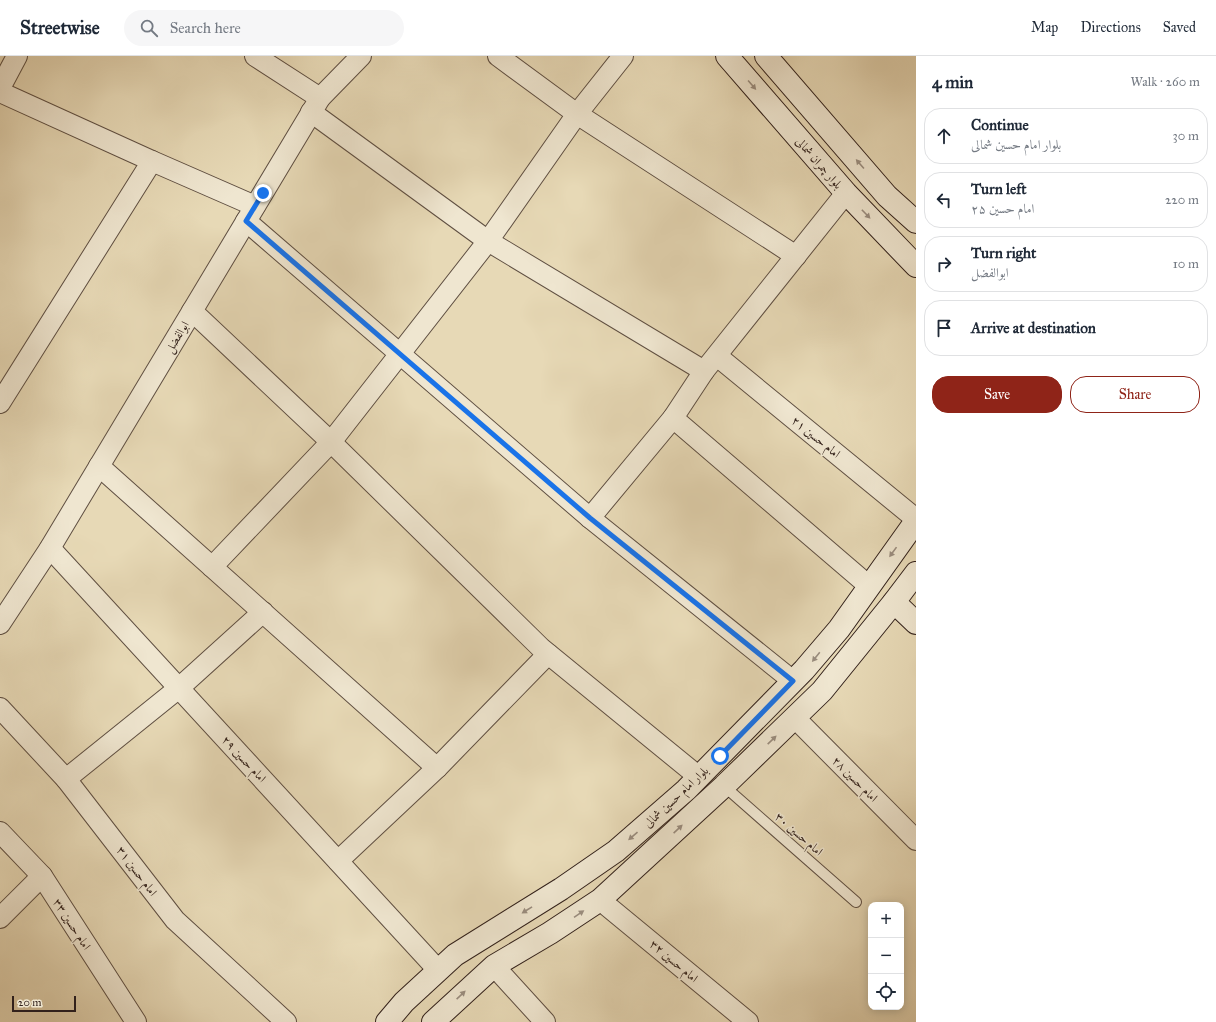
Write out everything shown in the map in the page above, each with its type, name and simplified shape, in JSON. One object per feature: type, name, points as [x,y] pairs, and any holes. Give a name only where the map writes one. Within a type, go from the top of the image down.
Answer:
[{"type":"street","points":[[0,88],[17,56]]},
{"type":"street","points":[[255,56],[488,241],[704,371]]},
{"type":"street","name":"ابوالفضل","points":[[0,624],[50,548],[315,105],[361,56]]},
{"type":"street","points":[[498,56],[577,114],[796,256]]},
{"type":"street","points":[[212,567],[331,442],[488,241],[577,114],[623,56]]},
{"type":"street","name":"بلوار چمران شمالی","points":[[727,56],[846,194],[916,266]]},
{"type":"street","points":[[766,56],[887,196],[916,222]]},
{"type":"street","points":[[0,92],[152,161],[250,213],[400,354],[590,518],[793,681]]},
{"type":"street","points":[[0,403],[152,161]]},
{"type":"street","points":[[590,518],[673,418],[704,371],[846,194]]},
{"type":"street","points":[[192,311],[331,442],[548,654],[699,777]]},
{"type":"street","name":"امام حسین ۲۱","points":[[716,356],[916,520]]},
{"type":"street","points":[[673,418],[870,586]]},
{"type":"street","points":[[99,466],[437,768]]},
{"type":"street","name":"بلوار امام حسین شمالی","points":[[387,1022],[404,1002],[455,954],[561,889],[616,851],[686,790],[804,670],[839,629],[916,520]]},
{"type":"street","name":"امام حسین ۲۹","points":[[50,548],[438,970]]},
{"type":"street","name":"بلوار امام حسین شمالی","points":[[433,1022],[494,966],[550,933],[600,900],[724,786],[822,691],[916,573]]},
{"type":"street","points":[[894,602],[916,623]]},
{"type":"street","points":[[66,779],[179,688],[263,612]]},
{"type":"street","points":[[338,861],[437,768],[548,654]]},
{"type":"street","name":"امام حسین ۳۱","points":[[0,708],[66,779],[175,920],[286,1022]]},
{"type":"street","name":"امام حسین ۲۸","points":[[795,718],[916,840]]},
{"type":"street","name":"امام حسین ۳۳","points":[[0,832],[42,876],[136,1022]]},
{"type":"street","points":[[0,918],[42,876]]},
{"type":"street","name":"امام حسین ۳۲","points":[[600,900],[748,1022]]},
{"type":"street","points":[[494,966],[545,1022]]},
{"type":"lane","name":"امام حسین ۳۰","points":[[724,786],[856,902]]},
{"type":"route","points":[[263,193],[246,221],[590,518],[793,681],[720,756]]}]
